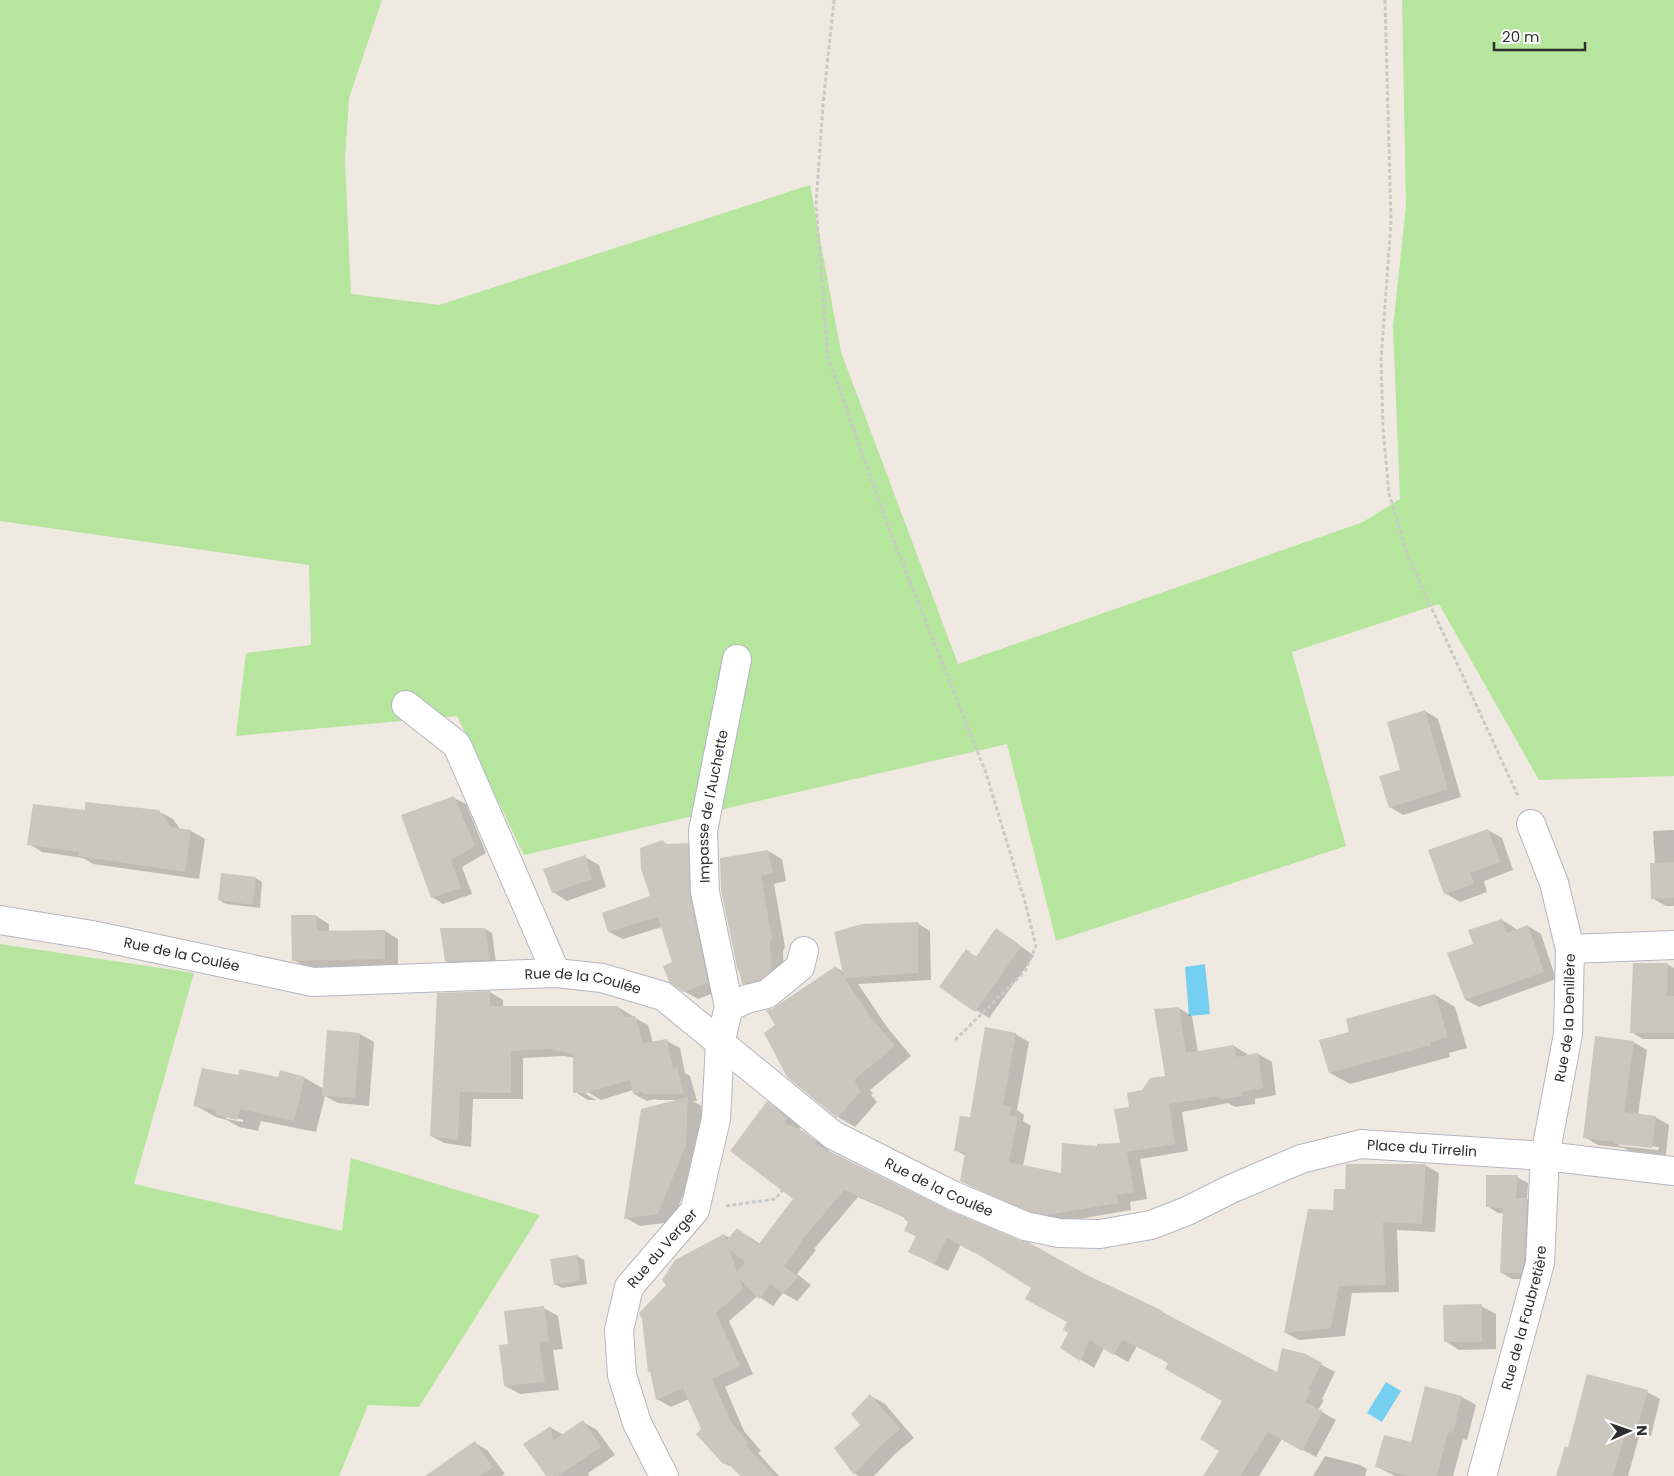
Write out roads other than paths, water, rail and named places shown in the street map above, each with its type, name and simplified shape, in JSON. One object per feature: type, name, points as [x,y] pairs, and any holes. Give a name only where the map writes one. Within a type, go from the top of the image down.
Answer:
[{"type":"street","name":"Impasse de l'Auchette","points":[[720,1043],[729,1007],[706,892],[703,830],[737,658]]},
{"type":"street","points":[[406,705],[457,746],[556,973]]},
{"type":"street","name":"Rue de la Denillère","points":[[1530,824],[1554,883],[1570,949],[1568,1034],[1545,1156]]},
{"type":"street","name":"Rue de la Coulée","points":[[0,920],[92,935],[313,982],[556,973],[602,978],[663,996],[833,1135],[952,1195],[1024,1226],[1059,1233],[1100,1234],[1151,1225],[1187,1211],[1231,1189],[1301,1159]]},
{"type":"street","points":[[1570,949],[1674,945]]},
{"type":"street","points":[[729,1007],[746,999],[767,994],[800,967],[804,951]]},
{"type":"street","name":"Rue du Verger","points":[[664,1476],[637,1423],[622,1375],[619,1330],[629,1287],[695,1210],[716,1119],[720,1043]]},
{"type":"street","name":"Place du Tirrelin","points":[[1301,1159],[1362,1144],[1545,1156],[1674,1171]]},
{"type":"street","name":"Rue de la Faubretière","points":[[1482,1476],[1540,1263],[1545,1156]]},
{"type":"water","points":[[1205,964],[1210,1014],[1189,1016],[1185,967]]},
{"type":"water","points":[[1386,1382],[1401,1391],[1382,1422],[1367,1413]]}]
